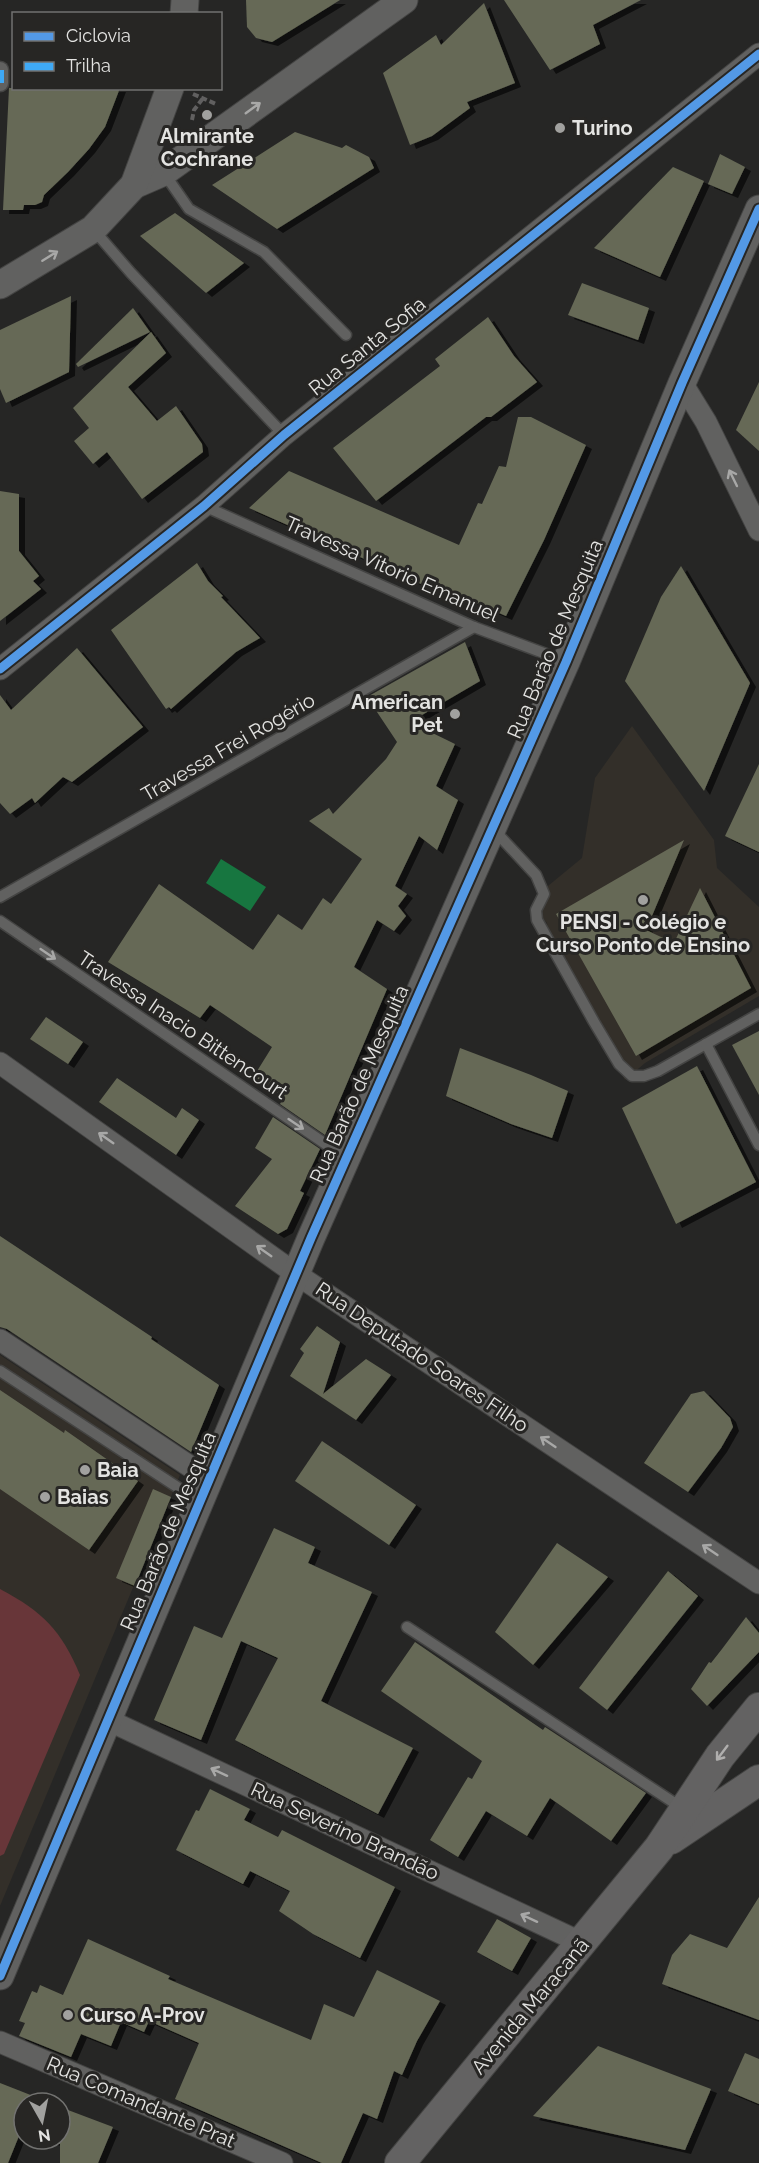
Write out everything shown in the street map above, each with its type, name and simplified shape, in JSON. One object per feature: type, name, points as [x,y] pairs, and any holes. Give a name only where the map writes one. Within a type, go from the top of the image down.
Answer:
[{"type":"main road","name":"Avenida Maracanã","points":[[399,2163],[659,1848],[720,1756],[759,1708]]},
{"type":"main road","name":"Avenida Maracanã","points":[[659,1848],[759,1780]]},
{"type":"street","points":[[134,185],[164,172],[404,0]]},
{"type":"street","name":"Rua Santa Sofia","points":[[0,669],[204,506],[284,435],[759,54]]},
{"type":"street","points":[[0,70],[0,83]]},
{"type":"street","points":[[0,285],[93,229],[134,185],[181,91]]},
{"type":"street","name":"Rua Barão de Mesquita","points":[[0,1976],[296,1274],[566,662],[682,384],[759,209]]},
{"type":"street","points":[[682,384],[706,422],[759,530]]},
{"type":"street","name":"Rua Deputado Soares Filho","points":[[0,1063],[296,1274],[759,1583]]},
{"type":"street","points":[[0,1340],[204,1491]]},
{"type":"street","name":"Rua Severino Brandão","points":[[108,1720],[582,1943]]},
{"type":"street","name":"Rua Comandante Prat","points":[[0,2042],[282,2163]]},
{"type":"lane","points":[[164,172],[189,209],[264,252],[346,335]]},
{"type":"lane","points":[[93,229],[131,273],[284,435]]},
{"type":"lane","name":"Travessa Vitorio Emanuel","points":[[204,506],[474,627],[566,662]]},
{"type":"lane","name":"Travessa Frei Rogério","points":[[0,897],[474,627]]},
{"type":"lane","points":[[492,829],[536,875],[543,894],[536,910],[537,920],[619,1064],[632,1076],[644,1076],[658,1071],[759,1014]]},
{"type":"lane","name":"Travessa Inacio Bittencourt","points":[[0,921],[346,1158]]},
{"type":"lane","points":[[706,1044],[759,1144]]},
{"type":"lane","points":[[0,1371],[204,1491]]},
{"type":"lane","points":[[407,1627],[685,1809]]},
{"type":"path","points":[[181,91],[204,97],[225,108]]},
{"type":"path","points":[[189,130],[194,110],[204,97]]},
{"type":"shaded area","name":"PENSI - Colégio e Curso Ponto de Ensino","points":[[632,726],[714,840],[717,868],[759,907],[759,996],[645,1063],[625,1080],[557,963],[561,944],[548,936],[547,923],[532,905],[537,895],[582,858],[595,778]]},
{"type":"shaded area","points":[[221,859],[266,887],[250,911],[206,883]]},
{"type":"shaded area","points":[[0,1355],[180,1475],[0,1906]]},
{"type":"shaded area","points":[[0,1589],[28,1606],[49,1624],[66,1646],[80,1675],[4,1854],[0,1856]]},
{"type":"building","points":[[246,0],[340,0],[272,42],[256,38],[247,27]]},
{"type":"building","points":[[504,0],[641,0],[593,25],[600,44],[550,70]]},
{"type":"building","points":[[484,3],[515,83],[467,102],[470,108],[432,136],[410,145],[383,73],[436,35],[441,45]]},
{"type":"building","points":[[9,88],[12,90],[119,90],[105,127],[89,149],[44,195],[42,202],[35,205],[24,205],[23,210],[3,210]]},
{"type":"building","points":[[295,132],[342,148],[346,145],[369,157],[374,168],[277,229],[212,185]]},
{"type":"building","points":[[720,154],[745,167],[732,194],[708,184]]},
{"type":"building","points":[[673,167],[704,181],[660,277],[594,248]]},
{"type":"building","points":[[175,213],[244,263],[206,293],[140,236]]},
{"type":"building","points":[[582,283],[649,308],[638,340],[568,315]]},
{"type":"building","points":[[71,296],[69,372],[6,403],[0,389],[0,330]]},
{"type":"building","points":[[133,308],[150,332],[78,367],[76,364]]},
{"type":"building","points":[[488,317],[514,356],[537,382],[491,417],[486,417],[376,501],[333,448],[440,366],[435,359]]},
{"type":"building","points":[[151,332],[166,353],[128,387],[157,421],[176,406],[202,444],[203,452],[142,499],[107,452],[93,464],[74,441],[89,428],[73,408]]},
{"type":"building","points":[[759,382],[759,451],[736,430]]},
{"type":"building","points":[[518,417],[531,417],[586,445],[544,540],[506,616],[429,583],[428,587],[249,508],[289,471],[459,545],[478,503],[482,504],[499,466],[506,467]]},
{"type":"building","points":[[0,491],[19,494],[19,551],[39,576],[33,581],[41,589],[0,621]]},
{"type":"building","points":[[197,563],[208,581],[223,596],[221,597],[260,638],[236,652],[171,709],[169,707],[166,709],[111,630]]},
{"type":"building","points":[[681,566],[750,683],[704,791],[625,681],[661,597]]},
{"type":"building","points":[[465,642],[480,681],[410,722],[455,744],[436,786],[458,800],[437,850],[419,836],[395,886],[407,894],[398,906],[406,916],[394,931],[377,920],[354,967],[387,989],[325,1135],[280,1104],[283,1098],[254,1076],[272,1047],[210,1005],[200,1018],[108,962],[159,884],[253,950],[278,914],[302,930],[323,898],[331,904],[362,859],[309,821],[329,808],[333,814],[386,759],[397,742],[367,697]]},
{"type":"building","points":[[77,648],[143,727],[72,782],[63,777],[35,803],[32,798],[10,814],[0,803],[0,695],[11,710]]},
{"type":"building","points":[[759,764],[759,852],[725,836]]},
{"type":"building","name":"PENSI - Colégio e Curso Ponto de Ensino","points":[[684,840],[646,930],[674,943],[700,888],[751,988],[636,1056],[556,914]]},
{"type":"building","points":[[46,1017],[83,1042],[68,1064],[30,1039]]},
{"type":"building","points":[[759,1031],[759,1095],[732,1045]]},
{"type":"building","points":[[460,1048],[568,1091],[552,1138],[511,1124],[446,1096]]},
{"type":"building","points":[[697,1066],[756,1182],[676,1224],[622,1108]]},
{"type":"building","points":[[117,1078],[176,1118],[182,1108],[199,1120],[176,1155],[99,1102]]},
{"type":"building","points":[[273,1117],[320,1149],[300,1191],[304,1193],[287,1229],[278,1234],[235,1206],[272,1159],[255,1148]]},
{"type":"building","points":[[0,1236],[152,1337],[151,1339],[219,1385],[191,1452],[7,1329],[0,1327]]},
{"type":"building","points":[[317,1326],[340,1342],[323,1394],[366,1359],[391,1375],[356,1420],[290,1376],[304,1353],[300,1349]]},
{"type":"building","points":[[0,1390],[64,1433],[65,1430],[138,1481],[89,1550],[0,1489]]},
{"type":"building","points":[[704,1391],[730,1418],[733,1427],[721,1448],[688,1492],[644,1463],[691,1394]]},
{"type":"building","points":[[322,1441],[416,1505],[389,1545],[295,1481]]},
{"type":"building","name":"Baia","points":[[153,1489],[171,1497],[135,1586],[116,1578]]},
{"type":"building","points":[[274,1528],[315,1547],[308,1563],[372,1592],[321,1701],[413,1748],[378,1814],[235,1740],[278,1658],[241,1641],[201,1740],[154,1720],[194,1626],[222,1638]]},
{"type":"building","points":[[557,1543],[608,1577],[533,1665],[495,1632]]},
{"type":"building","points":[[668,1571],[698,1596],[607,1710],[579,1688]]},
{"type":"building","points":[[746,1617],[759,1633],[759,1652],[707,1706],[691,1689],[709,1662],[711,1663]]},
{"type":"building","points":[[415,1642],[543,1730],[545,1727],[646,1793],[611,1841],[550,1798],[527,1836],[486,1811],[458,1857],[430,1840],[468,1777],[472,1779],[482,1761],[381,1691]]},
{"type":"building","points":[[210,1789],[250,1809],[244,1820],[278,1837],[282,1830],[395,1887],[360,1958],[313,1934],[279,1911],[290,1891],[250,1871],[243,1884],[176,1850],[196,1810],[199,1811]]},
{"type":"building","points":[[759,1897],[759,2020],[662,1984],[672,1955],[690,1934],[727,1948]]},
{"type":"building","points":[[497,1919],[531,1938],[512,1971],[477,1952]]},
{"type":"building","points":[[88,1939],[170,1976],[168,1979],[311,2040],[324,2004],[354,2017],[377,1970],[440,2001],[417,2041],[402,2075],[394,2071],[377,2119],[363,2113],[341,2163],[322,2163],[175,2099],[199,2043],[149,2021],[144,2032],[121,2022],[111,2046],[81,2034],[71,2057],[19,2036],[25,2023],[19,2021],[32,1991],[37,1993],[40,1985],[63,1995]]},
{"type":"building","points":[[598,2046],[711,2089],[685,2150],[533,2116]]},
{"type":"building","points":[[745,2053],[759,2059],[759,2104],[728,2091]]},
{"type":"building","points":[[0,2083],[20,2091],[12,2091],[13,2151],[8,2163],[0,2163]]},
{"type":"building","points":[[72,2112],[113,2127],[98,2163],[60,2163],[60,2151],[72,2151]]},
{"type":"marked path","points":[[0,70],[0,83]]},
{"type":"cycle path","points":[[0,669],[204,506],[284,435],[759,54]]},
{"type":"cycle path","points":[[0,1976],[311,1238],[566,662],[682,383],[759,209]]},
{"type":"place","name":"Almirante Cochrane","points":[[207,115]]},
{"type":"place","name":"Turino","points":[[560,128]]},
{"type":"place","name":"American Pet","points":[[455,714]]},
{"type":"place","name":"PENSI - Colégio e Curso Ponto de Ensino","points":[[643,900]]},
{"type":"place","name":"Baia","points":[[85,1470]]},
{"type":"place","name":"Baias","points":[[45,1497]]},
{"type":"place","name":"Curso A-Prov","points":[[68,2015]]}]
